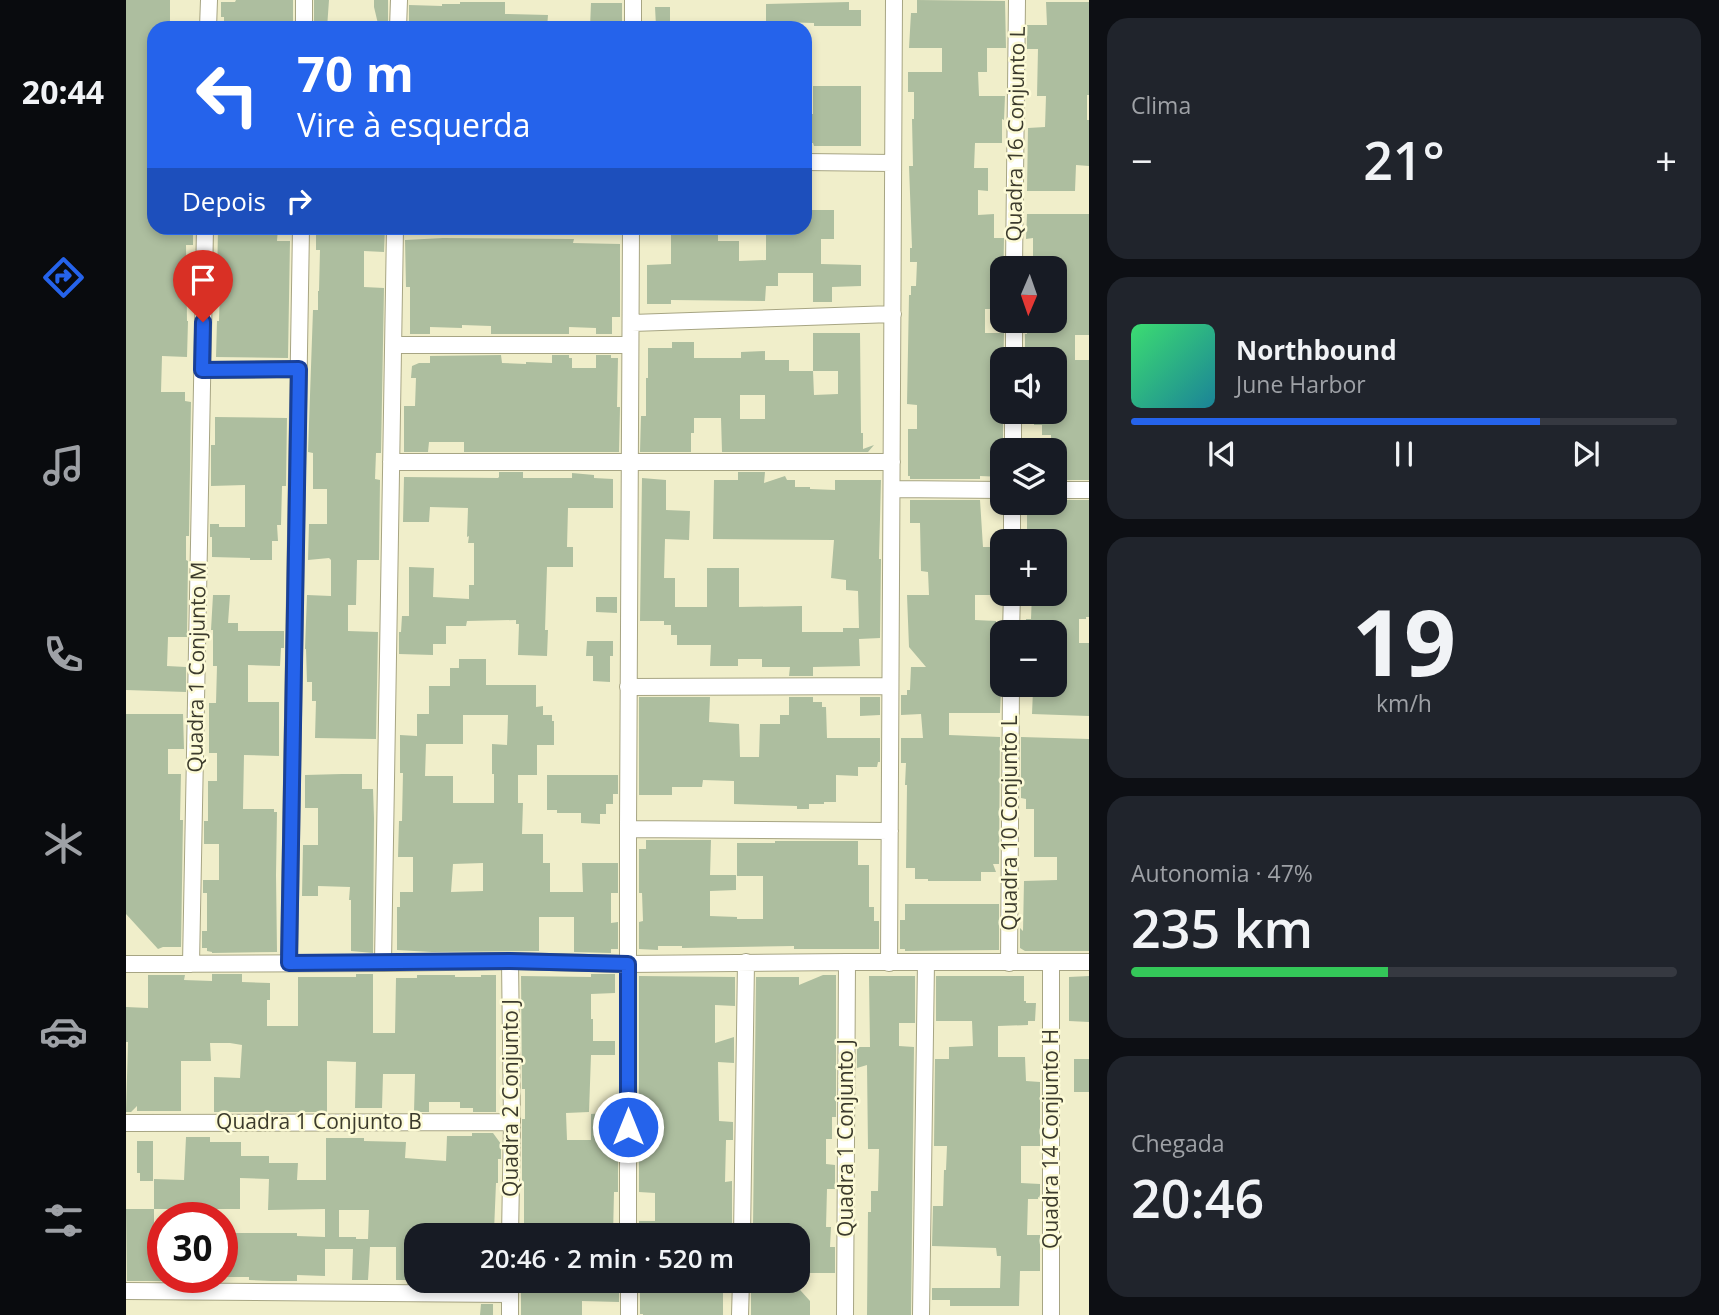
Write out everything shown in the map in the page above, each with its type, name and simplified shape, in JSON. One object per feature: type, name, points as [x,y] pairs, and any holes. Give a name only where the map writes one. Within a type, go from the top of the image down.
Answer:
[{"type":"street","points":[[208,21],[209,0]]},
{"type":"street","points":[[304,0],[304,21]]},
{"type":"street","points":[[398,21],[399,0]]},
{"type":"street","points":[[633,0],[633,21]]},
{"type":"street","points":[[889,963],[894,0]]},
{"type":"street","name":"Quadra 16 Conjunto L","points":[[1014,256],[1017,0]]},
{"type":"street","points":[[812,162],[893,163]]},
{"type":"street","name":"Quadra 1 Conjunto M","points":[[191,964],[205,235]]},
{"type":"street","points":[[289,963],[301,235]]},
{"type":"street","points":[[383,963],[395,235]]},
{"type":"street","points":[[628,1223],[631,235]]},
{"type":"street","points":[[632,323],[892,314]]},
{"type":"street","points":[[393,345],[631,345]]},
{"type":"street","points":[[202,370],[299,369]]},
{"type":"street","points":[[391,462],[892,462]]},
{"type":"street","points":[[892,489],[990,490]]},
{"type":"street","points":[[1067,490],[1089,490]]},
{"type":"street","points":[[628,687],[890,686]]},
{"type":"street","name":"Quadra 10 Conjunto L","points":[[1009,963],[1011,697]]},
{"type":"street","points":[[628,830],[890,831]]},
{"type":"street","points":[[126,964],[510,961],[628,964],[1089,962]]},
{"type":"street","name":"Quadra 2 Conjunto J","points":[[510,961],[510,1223]]},
{"type":"street","points":[[741,1223],[746,962]]},
{"type":"street","name":"Quadra 1 Conjunto J","points":[[845,1315],[848,962]]},
{"type":"street","points":[[921,1315],[926,962]]},
{"type":"street","name":"Quadra 14 Conjunto H","points":[[1051,962],[1051,1315]]},
{"type":"street","name":"Quadra 1 Conjunto B","points":[[126,1122],[512,1122]]},
{"type":"street","points":[[126,1291],[404,1289]]},
{"type":"street","points":[[510,1293],[510,1315]]},
{"type":"street","points":[[629,1293],[629,1315]]},
{"type":"street","points":[[740,1315],[741,1293]]},
{"type":"building","points":[[126,0],[170,0],[170,21],[147,21],[147,235],[193,235],[193,245],[186,245],[187,357],[162,356],[161,392],[185,392],[185,401],[191,402],[189,536],[186,536],[187,637],[168,637],[167,666],[186,667],[186,692],[126,690]]},
{"type":"building","points":[[293,0],[293,21],[224,21],[224,17],[221,17],[221,2]]},
{"type":"building","points":[[314,0],[329,0],[328,21],[314,21]]},
{"type":"building","points":[[374,0],[388,0],[388,21],[377,21]]},
{"type":"building","points":[[917,0],[1005,1],[1006,48],[987,48],[987,72],[978,72],[979,96],[1005,96],[1002,143],[975,143],[974,168],[988,168],[988,191],[978,190],[978,215],[994,214],[994,238],[1004,238],[1004,256],[990,256],[990,309],[985,309],[985,333],[1004,333],[1004,347],[990,347],[990,424],[1003,424],[1003,438],[990,438],[990,476],[980,476],[980,479],[910,479],[908,476],[908,429],[917,429],[917,405],[907,404],[909,295],[911,286],[916,286],[917,262],[910,262],[912,248],[909,166],[913,166],[914,92],[908,92],[908,72],[942,72],[942,48],[909,48],[911,13],[917,13]]},
{"type":"building","points":[[505,2],[505,14],[548,15],[548,21],[409,21],[409,5]]},
{"type":"building","points":[[849,2],[849,10],[861,10],[861,26],[814,26],[812,21],[766,21],[766,4]]},
{"type":"building","points":[[1046,2],[1089,2],[1089,166],[1076,165],[1075,191],[1027,191],[1028,128],[1045,127],[1046,96],[1037,96],[1038,49],[1027,49],[1027,25],[1047,25]]},
{"type":"building","points":[[591,3],[622,3],[622,21],[590,21]]},
{"type":"building","points":[[655,7],[670,7],[670,21],[656,21]]},
{"type":"building","points":[[813,86],[861,86],[861,146],[814,146]]},
{"type":"building","points":[[812,210],[834,210],[834,239],[821,239],[821,264],[861,265],[861,286],[832,287],[832,302],[813,302],[813,273],[778,273],[778,286],[766,286],[765,301],[671,300],[671,304],[647,304],[647,265],[671,264],[671,235],[718,235],[718,241],[739,241],[739,261],[766,260],[766,235],[812,235]]},
{"type":"building","points":[[1027,214],[1089,214],[1089,335],[1075,335],[1075,360],[1089,360],[1089,480],[1067,480],[1067,438],[1042,435],[1042,425],[1034,425],[1067,424],[1067,347],[1025,347],[1025,334],[1068,332],[1068,256],[1033,256],[1033,238],[1026,239]]},
{"type":"building","points":[[218,235],[277,235],[277,241],[290,241],[288,358],[216,357],[220,286],[217,285]]},
{"type":"building","points":[[316,235],[385,235],[384,252],[364,251],[364,287],[384,288],[381,453],[376,453],[375,479],[380,480],[379,560],[357,560],[356,605],[348,605],[348,631],[378,632],[376,739],[315,738],[316,701],[312,701],[312,682],[307,682],[307,595],[331,596],[331,560],[308,560],[309,524],[327,524],[327,489],[313,489],[313,453],[308,452],[313,310],[318,310],[319,291],[320,250],[316,250]]},
{"type":"building","points":[[574,239],[573,243],[620,244],[620,317],[612,317],[612,334],[596,334],[596,328],[569,327],[569,334],[491,334],[491,326],[462,325],[462,328],[430,327],[430,334],[410,334],[410,287],[406,287],[405,240]]},
{"type":"building","points":[[813,333],[860,333],[863,449],[874,445],[868,452],[722,452],[721,418],[694,418],[691,452],[640,452],[641,416],[646,416],[648,348],[672,348],[672,342],[694,342],[694,358],[741,358],[741,352],[765,351],[765,360],[789,360],[789,371],[813,371]],"holes":[[[813,371],[838,371],[838,394],[814,395]],[[740,395],[765,395],[765,419],[740,419]]]},
{"type":"building","points":[[501,355],[502,363],[526,364],[552,363],[552,355],[569,355],[569,358],[572,358],[572,368],[596,368],[596,355],[618,358],[619,452],[464,452],[464,442],[429,442],[428,452],[404,452],[404,406],[415,406],[416,378],[411,378],[412,366],[430,363],[430,356]]},
{"type":"building","points":[[215,417],[287,418],[286,486],[282,486],[281,525],[277,525],[278,541],[272,541],[272,560],[212,557],[210,524],[219,524],[219,527],[245,527],[245,485],[211,486],[211,445],[215,445]]},
{"type":"building","points":[[499,472],[523,472],[523,478],[572,478],[572,473],[613,479],[613,508],[568,508],[567,547],[573,547],[573,567],[547,567],[547,656],[518,655],[519,624],[516,624],[516,620],[467,621],[466,626],[446,626],[446,644],[433,644],[433,655],[399,654],[402,616],[409,616],[409,567],[434,568],[433,597],[469,599],[469,585],[474,585],[474,543],[468,543],[468,508],[430,507],[429,522],[403,522],[404,477],[498,478]]},
{"type":"building","points":[[738,472],[765,472],[764,483],[785,476],[787,480],[795,480],[795,487],[810,489],[835,490],[835,480],[881,480],[880,638],[859,639],[860,666],[813,667],[813,676],[789,676],[790,667],[762,667],[762,659],[738,659],[738,666],[710,666],[711,645],[677,645],[677,635],[671,635],[671,625],[664,625],[664,621],[640,621],[642,478],[666,480],[666,510],[690,511],[689,540],[665,539],[664,578],[675,578],[675,607],[707,607],[707,568],[739,568],[739,607],[802,606],[802,632],[843,632],[843,628],[859,628],[858,591],[846,590],[846,580],[831,578],[834,540],[713,539],[714,480],[738,480]]},
{"type":"building","points":[[910,500],[980,500],[983,547],[990,547],[990,595],[975,595],[975,620],[990,621],[990,697],[1001,697],[1000,713],[949,713],[949,735],[1000,737],[999,864],[993,864],[996,872],[981,872],[981,881],[915,879],[915,868],[906,868],[907,785],[906,763],[901,763],[901,738],[923,738],[921,714],[901,715],[901,695],[907,695],[907,690],[910,690],[911,667],[926,667],[909,647],[907,595],[929,595],[928,572],[921,571],[920,523],[910,523]]},
{"type":"building","points":[[1067,500],[1089,500],[1089,617],[1079,619],[1079,643],[1089,643],[1089,716],[1032,714],[1033,697],[1067,697],[1067,620],[1026,619],[1031,619],[1032,606],[1067,606],[1067,529],[1027,529],[1027,515],[1067,515]]},
{"type":"building","points":[[213,595],[230,595],[228,623],[238,623],[238,631],[284,631],[280,666],[248,665],[248,702],[279,702],[279,756],[244,755],[243,809],[274,809],[274,812],[277,812],[277,952],[212,953],[207,951],[207,948],[202,948],[202,931],[207,931],[207,893],[203,893],[203,880],[219,880],[219,844],[204,844],[204,821],[208,821],[208,781],[217,781],[217,753],[209,753],[209,703],[216,703],[217,666],[213,666]]},
{"type":"building","points":[[596,597],[617,597],[617,613],[596,612]]},
{"type":"building","points":[[587,641],[613,641],[610,682],[593,681],[593,656],[586,656]]},
{"type":"building","points":[[459,659],[486,659],[486,685],[536,685],[536,707],[543,706],[543,715],[552,715],[554,745],[537,745],[537,775],[518,775],[518,803],[523,803],[522,834],[543,834],[543,863],[550,863],[550,892],[583,892],[582,863],[618,863],[618,893],[611,893],[611,923],[618,922],[618,949],[611,949],[611,953],[574,952],[574,917],[539,917],[539,951],[397,950],[397,907],[400,907],[400,892],[413,892],[413,857],[398,857],[403,773],[400,773],[400,735],[417,736],[417,714],[429,714],[429,686],[450,686],[450,668],[459,668]],"holes":[[[463,715],[508,715],[507,745],[492,744],[494,803],[453,803],[453,776],[425,776],[426,744],[463,744]],[[483,863],[483,891],[451,892],[453,864]]]},
{"type":"building","points":[[639,697],[710,697],[709,722],[739,724],[740,757],[759,757],[760,724],[780,724],[780,715],[789,715],[789,697],[813,697],[813,702],[822,702],[822,707],[826,707],[827,738],[880,738],[880,762],[877,767],[858,767],[858,776],[836,775],[836,802],[809,804],[809,809],[797,809],[797,806],[734,804],[734,781],[703,780],[702,787],[672,787],[672,795],[639,795]]},
{"type":"building","points":[[860,697],[880,697],[880,715],[860,716]]},
{"type":"building","points":[[126,714],[183,714],[184,749],[168,749],[168,774],[181,774],[181,947],[158,949],[126,914]]},
{"type":"building","points":[[1021,737],[1089,739],[1089,951],[1025,951],[1020,948],[1024,881],[1057,880],[1057,857],[1034,857],[1034,809],[1026,809],[1026,799],[1021,798]]},
{"type":"building","points":[[362,774],[362,789],[373,789],[373,953],[351,951],[350,887],[318,886],[318,896],[302,896],[303,845],[318,845],[318,808],[305,808],[305,775]]},
{"type":"building","points":[[547,775],[618,775],[618,794],[613,794],[613,804],[606,804],[606,814],[600,814],[600,824],[581,823],[581,813],[557,813],[557,810],[547,810]]},
{"type":"building","points":[[646,840],[711,840],[710,875],[736,875],[736,890],[710,891],[710,916],[737,919],[763,919],[763,876],[737,876],[737,843],[858,841],[858,865],[869,865],[869,907],[874,907],[874,921],[879,921],[879,949],[658,946],[658,950],[639,949],[639,922],[643,921],[642,893],[639,893],[639,849],[646,849]]},
{"type":"building","points":[[905,904],[999,904],[999,950],[900,949],[900,920],[905,920]]},
{"type":"building","points":[[212,974],[242,974],[242,982],[270,983],[267,1026],[298,1026],[298,977],[356,977],[356,974],[373,974],[373,1033],[395,1033],[396,978],[417,978],[417,975],[496,975],[496,1112],[473,1112],[473,1108],[460,1108],[460,1102],[429,1102],[429,1112],[414,1112],[415,1074],[383,1074],[382,1108],[355,1108],[356,1062],[327,1061],[327,1112],[214,1112],[214,1077],[240,1078],[242,1045],[210,1043],[211,1061],[181,1061],[181,1111],[137,1111],[137,1106],[131,1112],[126,1112],[126,1007],[148,1008],[148,975],[185,975],[184,980],[212,981]]},
{"type":"building","points":[[591,974],[615,974],[615,993],[591,994],[591,1019],[593,1041],[615,1041],[615,1055],[591,1055],[589,1112],[566,1113],[567,1140],[591,1140],[591,1114],[604,1113],[604,1123],[614,1123],[611,1159],[618,1160],[618,1192],[614,1192],[613,1223],[524,1223],[522,1119],[525,1119],[525,1089],[522,1089],[521,976],[591,977]]},
{"type":"building","points":[[823,975],[836,975],[836,1117],[832,1117],[832,1139],[826,1139],[826,1164],[835,1165],[835,1189],[827,1189],[826,1227],[831,1227],[830,1247],[835,1247],[835,1273],[810,1273],[810,1223],[753,1223],[756,977],[799,977],[799,985]]},
{"type":"building","points":[[639,976],[735,977],[735,1006],[715,1005],[715,1043],[734,1037],[734,1063],[718,1062],[719,1121],[733,1122],[733,1140],[726,1140],[725,1182],[732,1181],[732,1223],[639,1223],[655,1221],[655,1193],[639,1192]]},
{"type":"building","points":[[869,976],[915,976],[915,1023],[899,1023],[899,1046],[914,1047],[911,1315],[867,1315],[868,1212],[871,1212],[871,1191],[878,1191],[879,1149],[868,1149],[867,1065],[857,1068],[857,1047],[870,1047]]},
{"type":"building","points":[[936,976],[1024,976],[1024,1001],[1036,1003],[1035,1021],[1028,1021],[1028,1025],[998,1026],[998,1057],[1025,1057],[1026,1081],[1040,1082],[1040,1146],[1021,1146],[1021,1183],[1040,1184],[1040,1198],[1028,1199],[1027,1235],[1040,1235],[1040,1271],[1020,1271],[1019,1306],[950,1306],[950,1300],[932,1300],[932,1288],[1000,1288],[1001,1256],[997,1256],[996,1248],[932,1246],[933,1206],[943,1206],[947,1146],[934,1146],[935,1059],[949,1059],[949,1047],[973,1046],[972,1021],[936,1021]]},
{"type":"building","points":[[1089,976],[1089,1022],[1069,1021],[1069,977]]},
{"type":"building","points":[[1074,1059],[1089,1059],[1089,1092],[1074,1092]]},
{"type":"building","points":[[493,1133],[501,1144],[494,1223],[404,1223],[404,1280],[396,1280],[396,1247],[370,1247],[368,1280],[352,1280],[353,1249],[325,1249],[325,1276],[297,1275],[297,1281],[249,1280],[249,1277],[238,1277],[238,1233],[297,1233],[297,1236],[325,1237],[325,1209],[268,1210],[269,1179],[240,1178],[240,1209],[238,1202],[154,1202],[154,1179],[184,1180],[186,1137],[210,1137],[210,1142],[241,1142],[241,1156],[269,1156],[269,1163],[298,1163],[297,1180],[326,1180],[326,1138],[406,1142],[405,1158],[446,1161],[447,1136]],"holes":[[[339,1210],[369,1210],[368,1239],[339,1237]]]},
{"type":"building","points":[[137,1141],[153,1141],[153,1181],[140,1181],[140,1173],[137,1173]]},
{"type":"building","points":[[126,1209],[147,1209],[147,1281],[127,1281]]},
{"type":"building","points":[[521,1293],[619,1293],[619,1302],[582,1301],[582,1315],[521,1315]]},
{"type":"building","points":[[640,1293],[723,1293],[723,1315],[640,1314]]},
{"type":"building","points":[[751,1293],[803,1293],[810,1301],[810,1315],[751,1315]]},
{"type":"building","points":[[481,1304],[493,1304],[493,1315],[480,1315]]},
{"type":"route","points":[[203,322],[202,370],[299,369],[289,963],[510,961],[628,964],[628,1127]]}]
